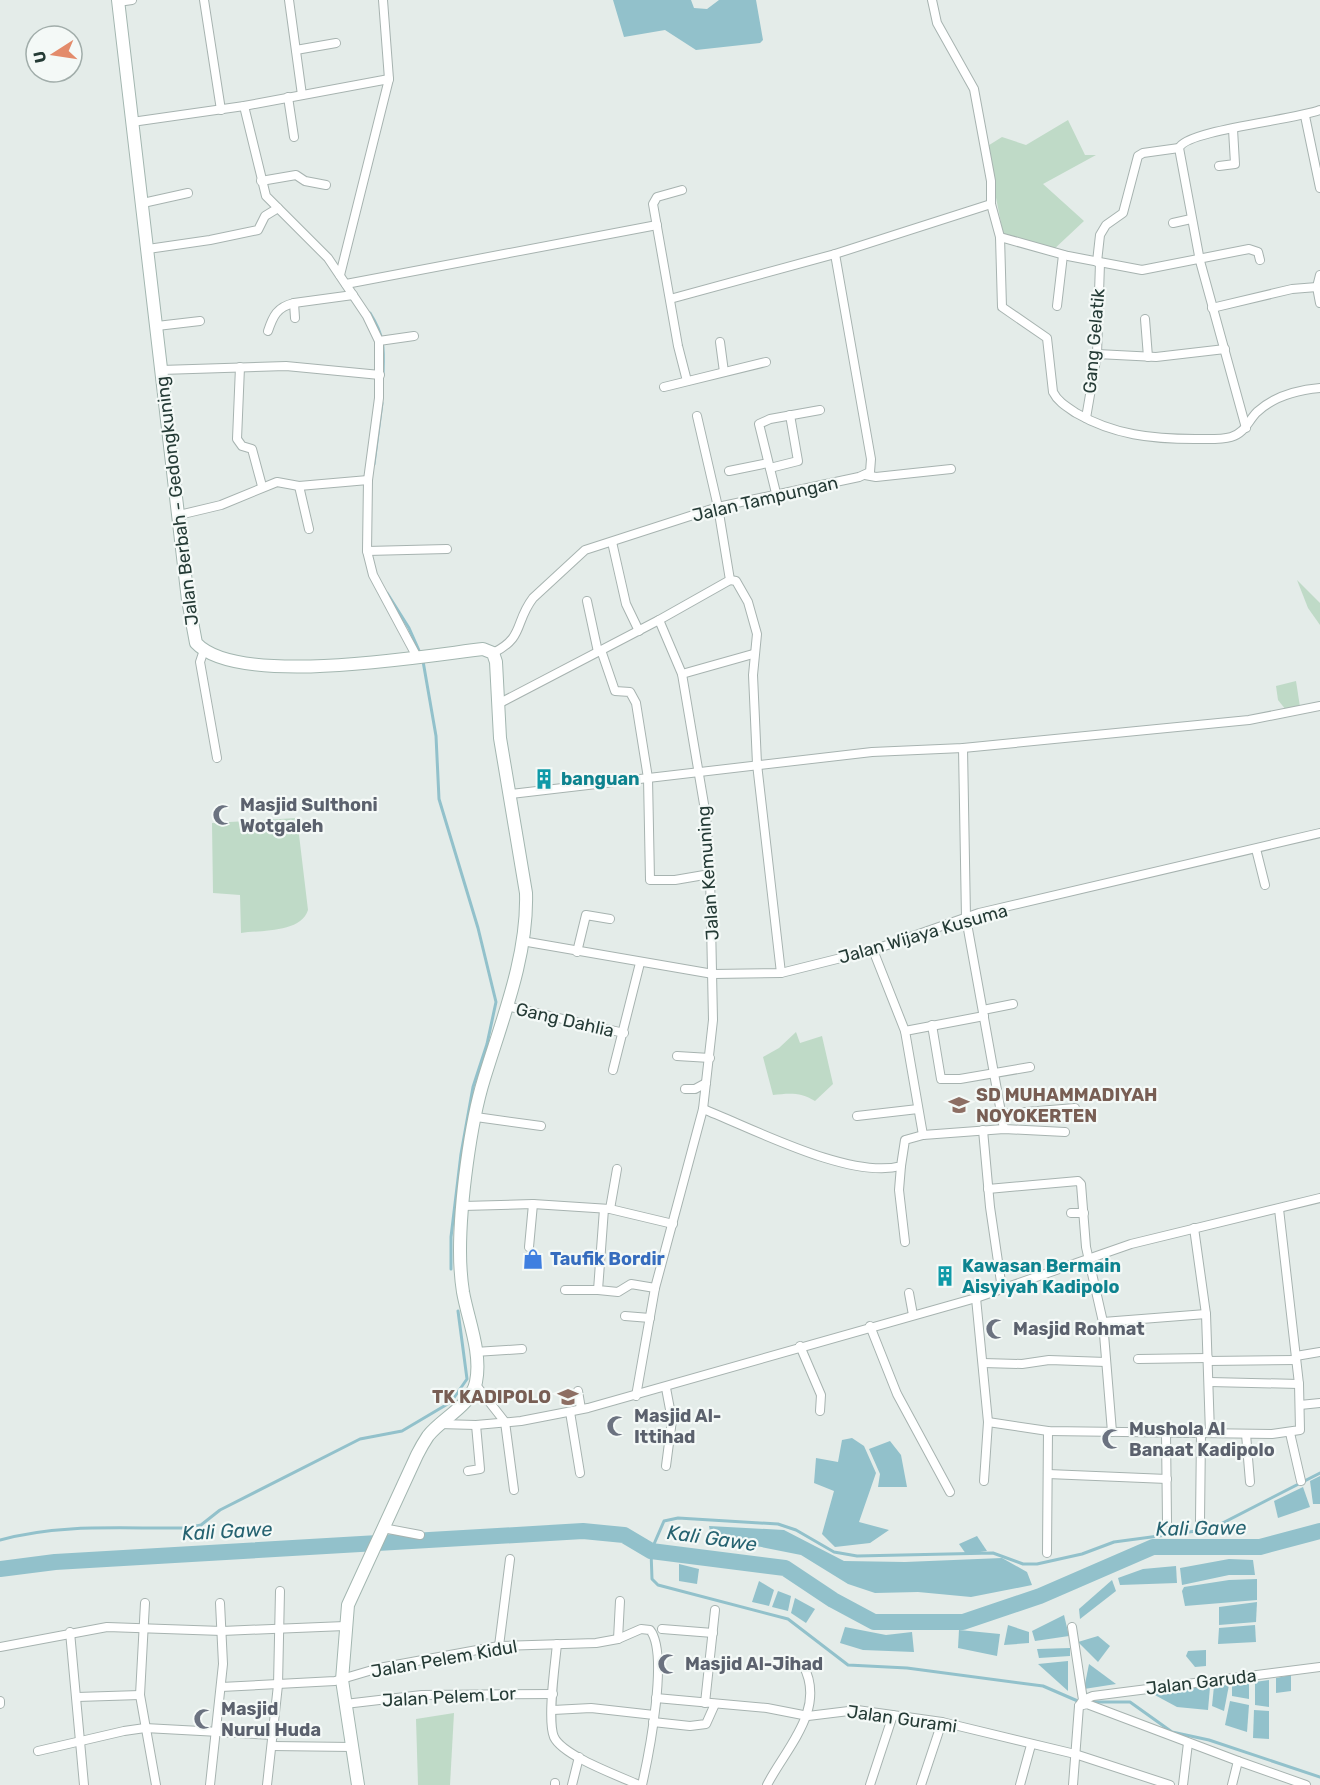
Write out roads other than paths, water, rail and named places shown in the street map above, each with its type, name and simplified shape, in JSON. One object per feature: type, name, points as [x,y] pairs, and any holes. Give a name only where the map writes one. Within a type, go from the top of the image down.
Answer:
[{"type":"main road","name":"Jalan Berbah - Gedongkuning","points":[[118,1],[194,637],[204,650],[252,664],[284,667],[421,657],[483,649],[493,652]]},
{"type":"main road","points":[[358,1785],[342,1680],[348,1605],[417,1455],[428,1436],[468,1397],[476,1385],[476,1352],[463,1289],[460,1251],[463,1206],[483,1082],[506,1006],[522,941],[526,893],[500,738],[497,668],[493,652]]},
{"type":"street","points":[[118,1],[132,0]]},
{"type":"street","points":[[204,0],[220,110]]},
{"type":"street","points":[[290,0],[302,95]]},
{"type":"street","points":[[340,275],[389,79],[383,0]]},
{"type":"street","points":[[932,0],[937,23],[974,89],[991,180],[991,204],[1000,237],[1002,306],[1047,338],[1053,392],[1063,404],[1086,418],[1119,433],[1160,439],[1232,437],[1246,428],[1256,413],[1271,403],[1306,389],[1320,388]]},
{"type":"street","points":[[296,50],[336,43]]},
{"type":"street","points":[[132,122],[244,106],[389,79]]},
{"type":"street","points":[[288,97],[294,137]]},
{"type":"street","points":[[244,106],[266,196],[315,244],[340,275],[383,340],[377,419],[368,480],[370,552],[373,575],[421,657]]},
{"type":"street","points":[[1246,428],[1200,261],[1179,148],[1188,139],[1305,116],[1320,110]]},
{"type":"street","points":[[1305,116],[1320,188]]},
{"type":"street","points":[[1219,166],[1235,164],[1233,129]]},
{"type":"street","name":"Gang Gelatik","points":[[1086,418],[1097,354],[1100,235],[1106,225],[1123,213],[1138,156],[1179,148]]},
{"type":"street","points":[[261,182],[294,175],[305,181],[326,185]]},
{"type":"street","points":[[682,190],[657,197],[653,204],[687,381]]},
{"type":"street","points":[[143,204],[188,193]]},
{"type":"street","points":[[670,299],[835,254],[991,204]]},
{"type":"street","points":[[148,249],[258,230],[265,216],[278,208]]},
{"type":"street","points":[[1173,223],[1191,219]]},
{"type":"street","points":[[346,284],[657,225]]},
{"type":"street","points":[[1000,237],[1063,255],[1142,270],[1200,261],[1249,249],[1258,252],[1260,260]]},
{"type":"street","points":[[835,254],[872,459],[872,468],[865,475]]},
{"type":"street","points":[[1057,306],[1063,255]]},
{"type":"street","points":[[1320,275],[1317,287],[1320,303]]},
{"type":"street","points":[[1212,308],[1292,289],[1317,287]]},
{"type":"street","points":[[268,331],[273,315],[281,307],[352,295]]},
{"type":"street","points":[[294,303],[295,318]]},
{"type":"street","points":[[1145,319],[1148,357]]},
{"type":"street","points":[[157,326],[200,321]]},
{"type":"street","points":[[383,340],[414,336]]},
{"type":"street","points":[[720,342],[724,372]]},
{"type":"street","points":[[1097,354],[1148,357],[1225,349]]},
{"type":"street","points":[[664,387],[766,362]]},
{"type":"street","points":[[240,367],[237,440],[242,446],[252,449],[262,486]]},
{"type":"street","points":[[161,370],[316,367],[380,375]]},
{"type":"street","points":[[776,494],[759,424],[770,419],[820,410]]},
{"type":"street","points":[[697,416],[718,507],[730,580]]},
{"type":"street","points":[[729,471],[798,461],[790,416]]},
{"type":"street","name":"Jalan Tampungan","points":[[493,652],[511,643],[526,607],[559,572],[585,550],[718,507],[776,494],[865,475],[876,477],[951,469]]},
{"type":"street","points":[[178,515],[221,505],[262,486],[281,481],[299,486],[368,480]]},
{"type":"street","points":[[299,486],[309,528]]},
{"type":"street","points":[[612,542],[626,604],[639,631]]},
{"type":"street","points":[[370,552],[447,549]]},
{"type":"street","points":[[498,704],[660,620],[730,580],[736,581],[741,587],[758,640],[753,654],[757,764],[781,973]]},
{"type":"street","points":[[587,601],[599,651],[615,691],[634,695],[648,778],[650,880],[675,880],[710,874]]},
{"type":"street","name":"Jalan Kemuning","points":[[636,1396],[655,1288],[702,1109],[710,1058],[713,974],[710,874],[700,772],[682,674],[660,620]]},
{"type":"street","points":[[204,650],[200,662],[217,758]]},
{"type":"street","points":[[682,674],[753,654]]},
{"type":"street","points":[[511,794],[872,752],[963,747],[1249,720],[1320,706]]},
{"type":"street","points":[[963,747],[966,918],[1004,1129]]},
{"type":"street","name":"Jalan Wijaya Kusuma","points":[[522,941],[713,974],[781,973],[873,950],[966,918],[1320,832]]},
{"type":"street","points":[[1256,849],[1265,885]]},
{"type":"street","points":[[577,952],[586,915],[610,919]]},
{"type":"street","points":[[873,950],[905,1030],[923,1135]]},
{"type":"street","name":"Gang Dahlia","points":[[506,1006],[624,1033],[640,963]]},
{"type":"street","points":[[905,1030],[1013,1004]]},
{"type":"street","points":[[932,1025],[941,1079],[994,1074],[1030,1067]]},
{"type":"street","points":[[614,1070],[624,1033]]},
{"type":"street","points":[[677,1056],[710,1058]]},
{"type":"street","points":[[685,1089],[695,1089],[706,1083]]},
{"type":"street","points":[[1002,1114],[1075,1108]]},
{"type":"street","points":[[702,1109],[816,1156],[865,1166],[901,1166]]},
{"type":"street","points":[[857,1116],[918,1109]]},
{"type":"street","points":[[476,1117],[541,1126]]},
{"type":"street","points":[[905,1242],[899,1190],[905,1140],[923,1135],[983,1130],[1065,1132]]},
{"type":"street","points":[[983,1130],[988,1189],[1002,1289]]},
{"type":"street","points":[[598,1290],[607,1209],[617,1169]]},
{"type":"street","points":[[988,1189],[1078,1181],[1083,1188],[1089,1258],[1103,1322],[1112,1432]]},
{"type":"street","points":[[440,1424],[476,1425],[505,1422],[581,1410],[636,1396],[800,1346],[976,1298],[1089,1258],[1194,1228],[1320,1198]]},
{"type":"street","points":[[463,1206],[533,1204],[607,1209],[673,1224]]},
{"type":"street","points":[[529,1248],[533,1204]]},
{"type":"street","points":[[988,1422],[1048,1431],[1166,1433],[1290,1433],[1301,1427],[1299,1384],[1279,1209]]},
{"type":"street","points":[[1071,1214],[1084,1213]]},
{"type":"street","points":[[1194,1228],[1206,1314],[1210,1383],[1200,1521]]},
{"type":"street","points":[[565,1290],[618,1292],[631,1284],[655,1288]]},
{"type":"street","points":[[909,1293],[913,1315]]},
{"type":"street","points":[[976,1298],[988,1422],[984,1481]]},
{"type":"street","points":[[1103,1322],[1206,1314]]},
{"type":"street","points":[[625,1316],[650,1318]]},
{"type":"street","points":[[870,1326],[897,1394],[950,1492]]},
{"type":"street","points":[[800,1346],[821,1395],[820,1412]]},
{"type":"street","points":[[476,1352],[522,1349]]},
{"type":"street","points":[[1138,1359],[1296,1358],[1320,1352]]},
{"type":"street","points":[[982,1363],[1022,1364],[1049,1360],[1106,1362]]},
{"type":"street","points":[[1210,1383],[1299,1384]]},
{"type":"street","points":[[476,1385],[505,1422],[514,1490]]},
{"type":"street","points":[[666,1388],[672,1420],[666,1466]]},
{"type":"street","points":[[578,1391],[581,1410]]},
{"type":"street","points":[[1300,1405],[1320,1403]]},
{"type":"street","points":[[570,1412],[580,1473]]},
{"type":"street","points":[[468,1471],[480,1469],[476,1425]]},
{"type":"street","points":[[1047,1553],[1048,1431]]},
{"type":"street","points":[[1166,1433],[1167,1521]]},
{"type":"street","points":[[1290,1433],[1301,1481]]},
{"type":"street","points":[[1246,1434],[1250,1482]]},
{"type":"street","points":[[1048,1474],[1167,1479]]},
{"type":"street","points":[[382,1530],[420,1535]]},
{"type":"street","points":[[499,1646],[510,1558]]},
{"type":"street","points":[[267,1785],[278,1685],[280,1591]]},
{"type":"street","points":[[618,1639],[620,1601]]},
{"type":"street","points":[[145,1603],[140,1695],[156,1785]]},
{"type":"street","points":[[210,1785],[214,1732],[221,1687],[220,1603]]},
{"type":"street","points":[[705,1703],[715,1610]]},
{"type":"street","points":[[0,1647],[70,1632],[107,1627],[222,1631],[345,1626]]},
{"type":"street","points":[[1072,1627],[1080,1703],[1073,1785]]},
{"type":"street","name":"Jalan Pelem Kidul","points":[[221,1687],[342,1680],[379,1668],[499,1646],[596,1643],[618,1639],[641,1629],[650,1630],[656,1637],[656,1698]]},
{"type":"street","points":[[662,1629],[713,1633]]},
{"type":"street","points":[[70,1632],[84,1785]]},
{"type":"street","points":[[557,1644],[553,1694],[555,1739],[561,1747],[579,1757],[641,1785],[656,1698]]},
{"type":"street","points":[[767,1785],[808,1716],[812,1701],[807,1673],[803,1665],[777,1662]]},
{"type":"street","name":"Jalan Garuda","points":[[1080,1703],[1093,1696],[1320,1667]]},
{"type":"street","name":"Jalan Pelem Lor","points":[[345,1704],[422,1695],[553,1694]]},
{"type":"street","points":[[77,1697],[140,1695]]},
{"type":"street","name":"Jalan Gurami","points":[[656,1698],[808,1716],[857,1710],[942,1722],[1075,1754],[1170,1785]]},
{"type":"street","points":[[1080,1703],[1238,1761],[1290,1783],[1306,1785]]},
{"type":"street","points":[[553,1710],[591,1708],[690,1726],[706,1724],[715,1704]]},
{"type":"street","points":[[870,1785],[893,1715]]},
{"type":"street","points":[[921,1785],[942,1722]]},
{"type":"street","points":[[38,1751],[145,1728],[274,1735]]},
{"type":"street","points":[[1183,1785],[1188,1743]]},
{"type":"street","points":[[1020,1785],[1030,1745]]},
{"type":"street","points":[[272,1746],[352,1747]]},
{"type":"street","points":[[572,1785],[579,1757]]},
{"type":"street","points":[[1232,1785],[1238,1761]]},
{"type":"water","points":[[613,0],[691,0],[694,8],[707,9],[719,0],[756,0],[763,40],[760,43],[696,50],[665,30],[624,37]]},
{"type":"water","points":[[852,1438],[864,1446],[876,1473],[859,1522],[889,1530],[870,1543],[835,1547],[822,1534],[834,1491],[814,1483],[816,1458],[838,1462],[842,1440]]},
{"type":"water","points":[[890,1441],[901,1455],[907,1487],[878,1487],[880,1474],[869,1449]]},
{"type":"water","points":[[1320,1476],[1320,1504],[1313,1504],[1310,1481]]},
{"type":"water","points":[[1303,1487],[1310,1507],[1278,1518],[1274,1501]]},
{"type":"water","points":[[709,1526],[784,1530],[844,1561],[905,1562],[1002,1558],[1027,1572],[1032,1585],[971,1597],[918,1592],[875,1593],[848,1584],[801,1555],[711,1537]]},
{"type":"water","points":[[977,1536],[987,1551],[966,1554],[959,1544]]},
{"type":"water","points":[[1229,1559],[1253,1560],[1255,1575],[1229,1575],[1182,1585],[1180,1568]]},
{"type":"water","points":[[679,1564],[699,1569],[697,1584],[679,1581]]},
{"type":"water","points":[[1176,1566],[1177,1583],[1120,1585],[1118,1578],[1143,1569]]},
{"type":"water","points":[[1257,1579],[1257,1600],[1185,1606],[1182,1591],[1184,1587],[1229,1580]]},
{"type":"water","points":[[1112,1580],[1116,1591],[1080,1619],[1079,1609]]},
{"type":"water","points":[[759,1581],[774,1590],[769,1606],[752,1602]]},
{"type":"water","points":[[778,1591],[791,1596],[788,1611],[772,1607]]},
{"type":"water","points":[[795,1598],[815,1609],[806,1623],[791,1613]]},
{"type":"water","points":[[1257,1602],[1256,1622],[1219,1625],[1219,1607]]},
{"type":"water","points":[[1064,1615],[1069,1636],[1035,1641],[1032,1631]]},
{"type":"water","points":[[1008,1625],[1029,1632],[1029,1643],[1004,1645]]},
{"type":"water","points":[[1255,1625],[1256,1642],[1218,1644],[1219,1628]]},
{"type":"water","points":[[845,1627],[886,1635],[912,1632],[914,1652],[863,1650],[840,1643]]},
{"type":"water","points":[[959,1630],[1000,1634],[997,1656],[958,1648]]},
{"type":"water","points":[[1098,1636],[1110,1646],[1098,1662],[1078,1642]]},
{"type":"water","points":[[1070,1648],[1070,1656],[1039,1658],[1037,1649]]},
{"type":"water","points":[[1206,1650],[1206,1666],[1195,1667],[1186,1656],[1188,1651]]},
{"type":"water","points":[[1068,1661],[1068,1691],[1038,1664]]},
{"type":"water","points":[[1089,1664],[1116,1684],[1084,1689]]},
{"type":"water","points":[[1291,1675],[1291,1691],[1276,1693],[1276,1678]]},
{"type":"water","points":[[1269,1680],[1269,1707],[1255,1705],[1255,1682]]},
{"type":"water","points":[[1249,1682],[1249,1699],[1232,1696],[1232,1685]]},
{"type":"water","points":[[1194,1685],[1210,1687],[1208,1710],[1177,1707],[1151,1693],[1152,1690]]},
{"type":"water","points":[[1229,1685],[1224,1711],[1212,1706],[1214,1686]]},
{"type":"water","points":[[1230,1701],[1249,1705],[1247,1732],[1225,1725]]},
{"type":"water","points":[[1254,1710],[1269,1711],[1269,1739],[1253,1738]]},
{"type":"waterway","points":[[370,313],[382,343],[383,375]]},
{"type":"waterway","points":[[374,464],[382,403]]},
{"type":"waterway","points":[[387,593],[409,628],[421,655]]},
{"type":"waterway","points":[[423,661],[436,736],[439,799],[478,928],[496,1002],[487,1044],[473,1087],[461,1154],[451,1237],[451,1269]]},
{"type":"waterway","points":[[0,1540],[69,1529],[186,1528],[201,1525],[220,1510],[360,1439],[402,1431],[451,1402],[467,1379],[458,1311]]},
{"type":"waterway","points":[[1080,1702],[1043,1686],[907,1668],[848,1665],[788,1619],[658,1585],[652,1579],[651,1551],[664,1521],[678,1518],[778,1524],[796,1530],[834,1552],[857,1556],[993,1553],[1023,1564],[1037,1564],[1082,1554],[1114,1542],[1211,1529],[1320,1473]]},
{"type":"waterway","name":"Kali Gawe","points":[[0,1569],[55,1562],[583,1531],[624,1535],[651,1551],[785,1568],[833,1600],[874,1622],[963,1622],[1040,1596],[1153,1547],[1260,1547],[1320,1531]]},
{"type":"waterway","points":[[1092,1702],[1130,1702],[1172,1732],[1209,1740],[1320,1777]]},
{"type":"place","name":"banguan","points":[[544,779]]},
{"type":"place","name":"Masjid Sulthoni Wotgaleh","points":[[223,815]]},
{"type":"place","name":"SD MUHAMMADIYAH NOYOKERTEN","points":[[959,1105]]},
{"type":"place","name":"Taufik Bordir","points":[[533,1259]]},
{"type":"place","name":"Kawasan Bermain Aisyiyah Kadipolo","points":[[945,1276]]},
{"type":"place","name":"Masjid Rohmat","points":[[996,1329]]},
{"type":"place","name":"TK KADIPOLO","points":[[568,1397]]},
{"type":"place","name":"Masjid Al- Ittihad","points":[[617,1426]]},
{"type":"place","name":"Mushola Al Banaat Kadipolo","points":[[1112,1439]]},
{"type":"place","name":"Masjid Al-Jihad","points":[[668,1664]]},
{"type":"place","name":"Masjid Nurul Huda","points":[[204,1719]]}]
